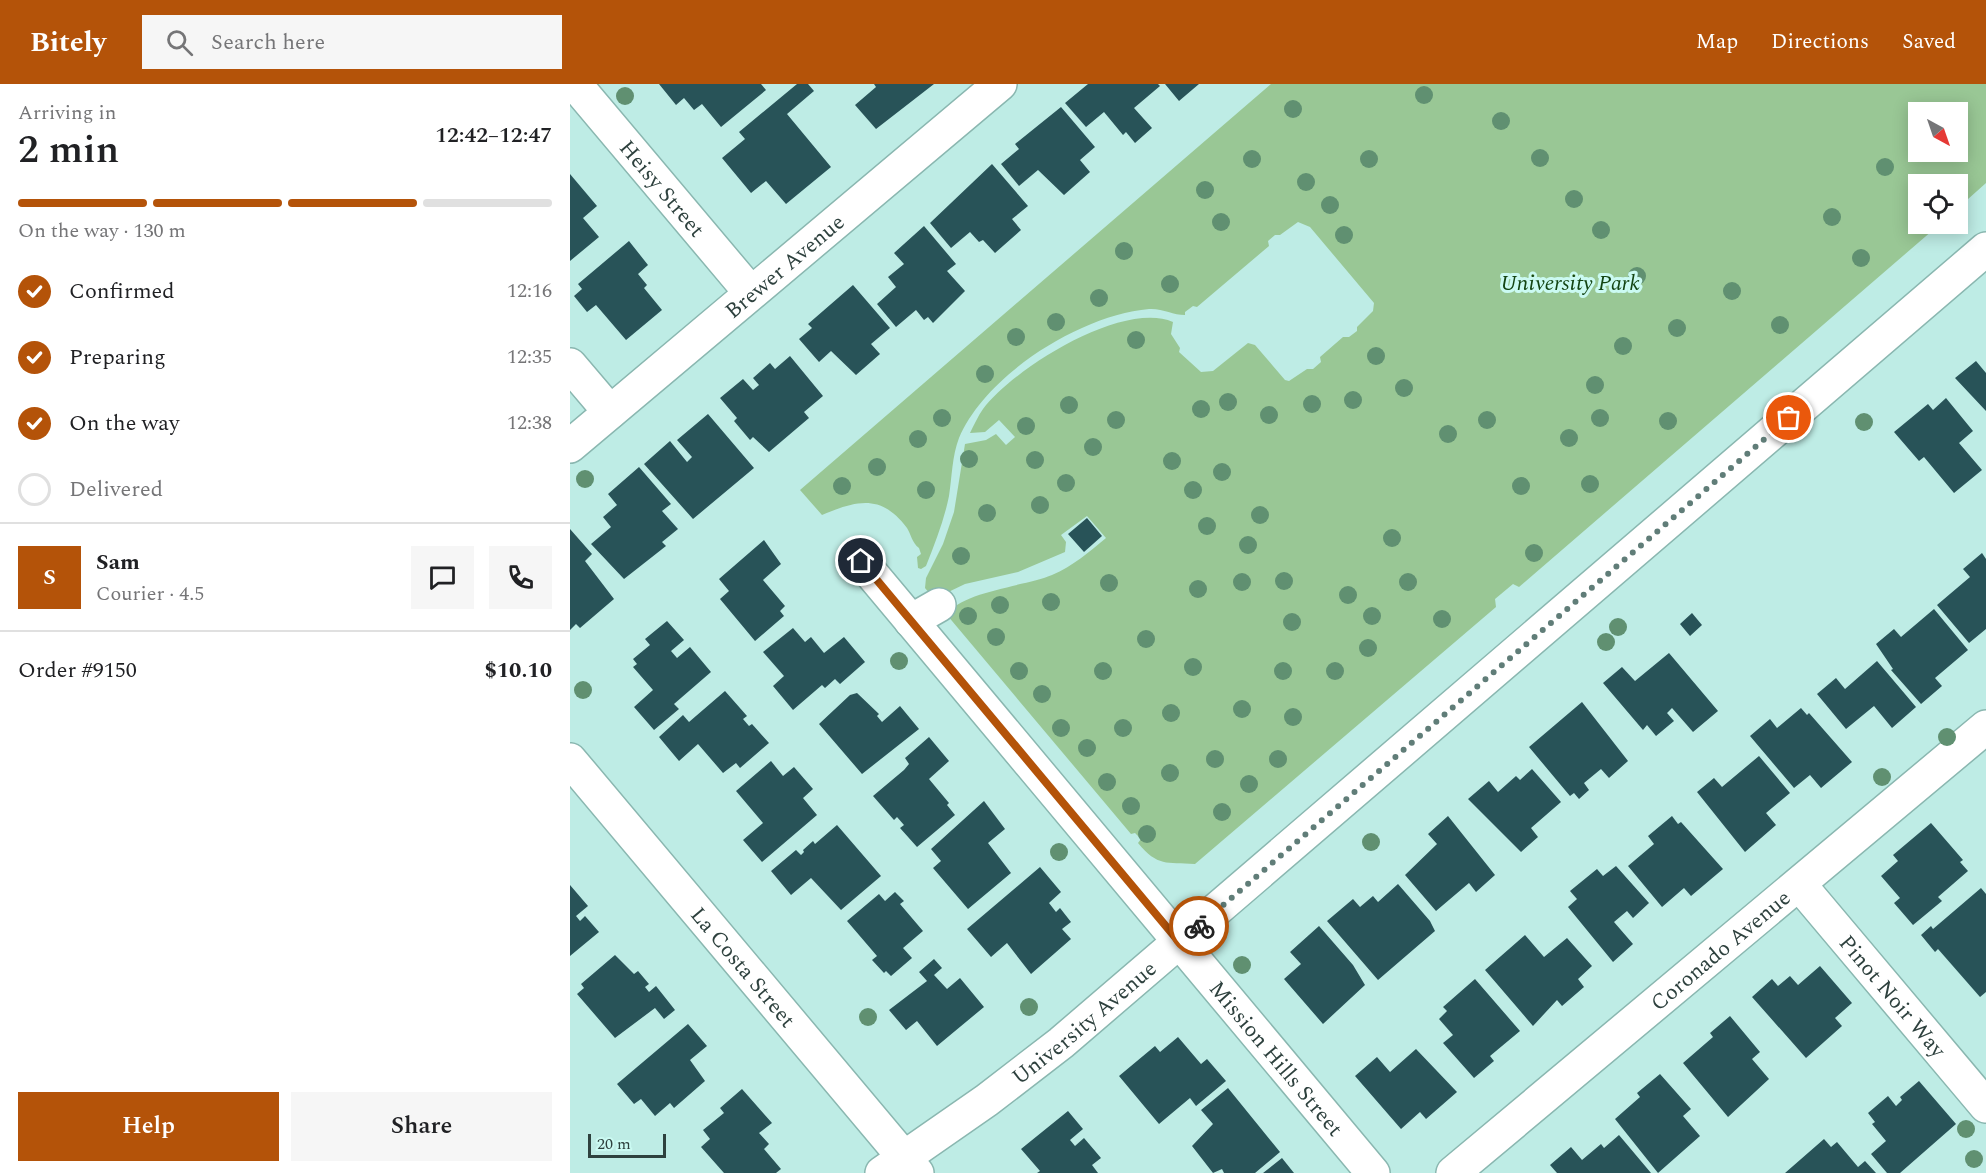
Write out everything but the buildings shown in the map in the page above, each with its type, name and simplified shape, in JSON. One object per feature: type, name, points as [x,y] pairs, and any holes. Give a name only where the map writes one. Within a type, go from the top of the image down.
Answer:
[{"type":"street","name":"Heisy Street","points":[[575,84],[752,293]]},
{"type":"street","name":"Brewer Avenue","points":[[570,446],[1000,84]]},
{"type":"street","name":"University Avenue","points":[[901,1168],[1061,1044],[1986,249]]},
{"type":"street","points":[[570,365],[610,412]]},
{"type":"street","name":"Mission Hills Street","points":[[861,561],[1373,1173]]},
{"type":"street","points":[[910,621],[939,605]]},
{"type":"street","name":"Coronado Avenue","points":[[1453,1173],[1986,727]]},
{"type":"street","name":"La Costa Street","points":[[570,760],[901,1168]]},
{"type":"street","name":"Pinot Noir Way","points":[[1799,884],[1986,1106]]},
{"type":"green space","name":"University Park","points":[[1271,84],[1986,84],[1986,183],[1968,199],[1968,174],[1908,174],[1908,234],[1928,234],[1519,587],[1513,584],[1495,599],[1496,607],[1195,864],[1163,862],[1145,851],[1138,843],[1141,839],[1135,833],[1131,834],[947,615],[954,607],[979,595],[1052,575],[1080,558],[1106,538],[1087,516],[1061,535],[1066,542],[1065,552],[1018,572],[965,584],[940,596],[931,595],[925,588],[926,578],[943,544],[954,512],[965,444],[986,440],[996,434],[1006,445],[1015,437],[999,420],[985,432],[970,433],[981,412],[1019,375],[1071,342],[1099,329],[1127,321],[1152,318],[1173,322],[1171,334],[1180,348],[1179,352],[1201,372],[1213,371],[1248,343],[1255,345],[1285,380],[1289,381],[1307,369],[1313,369],[1321,362],[1320,357],[1343,337],[1349,337],[1357,331],[1357,327],[1373,311],[1374,303],[1310,227],[1298,222],[1280,235],[1275,235],[1268,241],[1269,246],[1197,307],[1193,306],[1185,312],[1185,315],[1149,309],[1122,314],[1094,323],[1039,352],[1013,371],[972,414],[959,438],[945,514],[926,566],[921,569],[918,568],[917,557],[921,554],[919,548],[907,528],[888,509],[868,503],[857,504],[822,515],[800,490]]},
{"type":"way so far","points":[[1199,926],[1789,418]]},
{"type":"route","points":[[861,561],[1180,943],[1199,926]]}]
